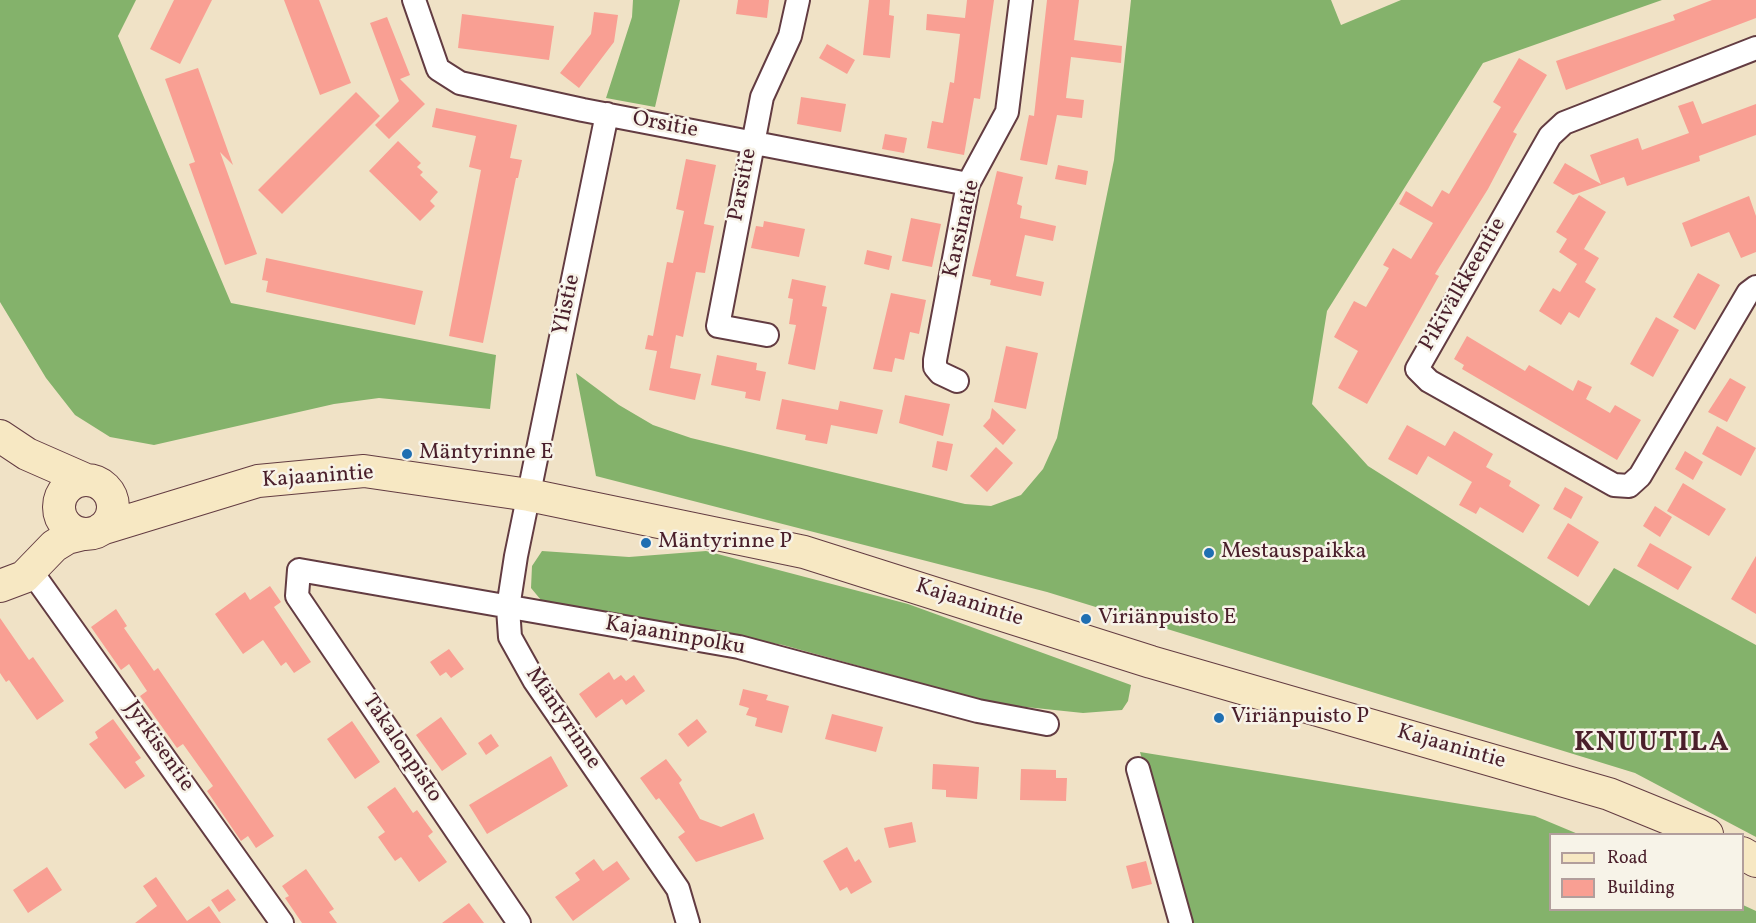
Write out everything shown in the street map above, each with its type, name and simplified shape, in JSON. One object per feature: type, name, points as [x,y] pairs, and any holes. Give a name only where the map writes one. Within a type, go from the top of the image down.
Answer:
[{"type":"main road","name":"Kajaanintie","points":[[0,436],[27,454],[134,497],[170,500],[212,494]]},
{"type":"main road","points":[[0,445],[76,522]]},
{"type":"main road","name":"Kajaanintie","points":[[76,522],[212,494],[258,481],[364,471],[529,495],[804,552],[1150,662],[1609,794],[1705,833]]},
{"type":"main road","points":[[0,586],[16,581],[36,566],[52,542],[76,522],[108,522],[113,510],[112,500],[93,482],[71,484],[64,490],[76,522]]},
{"type":"street","name":"Orsitie","points":[[414,0],[438,69],[451,79],[470,86],[968,184]]},
{"type":"street","name":"Parsitie","points":[[767,335],[718,326],[762,97],[790,36],[798,0]]},
{"type":"street","name":"Karsinatie","points":[[957,381],[940,373],[935,360],[968,184],[1007,112],[1021,0]]},
{"type":"street","name":"Pikivälkkeentie","points":[[1756,48],[1564,123],[1550,136],[1417,369],[1429,381],[1614,485],[1629,486],[1640,476],[1748,293],[1756,287]]},
{"type":"street","name":"Ylistie","points":[[529,495],[607,114]]},
{"type":"street","name":"Mäntyrinne","points":[[529,495],[508,608],[510,637],[534,680],[678,889],[688,923]]},
{"type":"street","name":"Jyrkisentie","points":[[36,566],[282,923]]},
{"type":"street","name":"Kajaaninpolku","points":[[298,570],[739,647],[978,711],[1047,724]]},
{"type":"street","name":"Takalonpisto","points":[[298,570],[297,597],[519,923]]},
{"type":"street","points":[[1138,769],[1180,923]]},
{"type":"green space","points":[[0,0],[136,0],[118,36],[231,303],[496,355],[490,409],[379,398],[334,404],[154,445],[110,437],[75,415],[46,378],[0,302]]},
{"type":"green space","points":[[633,0],[680,0],[655,107],[606,98],[632,17]]},
{"type":"green space","points":[[1131,0],[1331,0],[1341,25],[1401,0],[1662,0],[1483,63],[1327,311],[1312,404],[1368,466],[1589,606],[1614,568],[1756,645],[1756,837],[1635,773],[1047,592],[596,476],[576,373],[619,405],[653,425],[691,438],[965,504],[991,506],[1021,495],[1043,469],[1057,438],[1114,160]]},
{"type":"green space","points":[[542,551],[629,557],[706,551],[908,604],[1131,685],[1128,701],[1122,710],[1083,713],[997,704],[783,645],[541,600],[531,588],[532,566]]},
{"type":"green space","points":[[1140,752],[1535,816],[1576,833],[1549,833],[1549,911],[1744,911],[1744,905],[1756,911],[1756,923],[1190,923]]},
{"type":"building","points":[[174,0],[212,0],[180,64],[150,49]]},
{"type":"building","points":[[284,0],[319,0],[351,83],[320,95]]},
{"type":"building","points":[[738,0],[769,0],[767,18],[736,14]]},
{"type":"building","points":[[869,0],[890,0],[889,15],[894,16],[890,58],[863,55]]},
{"type":"building","points":[[967,0],[994,0],[980,99],[974,98],[964,155],[927,148],[932,121],[943,123],[950,82],[954,83],[960,34],[926,30],[927,14],[965,18]]},
{"type":"building","points":[[1047,0],[1079,0],[1074,40],[1122,46],[1121,63],[1071,57],[1066,98],[1084,100],[1082,118],[1057,115],[1047,165],[1020,160],[1029,115],[1034,116]]},
{"type":"building","points":[[1712,0],[1756,0],[1756,18],[1566,90],[1556,61],[1675,20],[1673,15]]},
{"type":"building","points":[[594,12],[618,15],[614,42],[579,88],[560,73],[591,34]]},
{"type":"building","points":[[462,14],[554,26],[549,60],[458,48]]},
{"type":"building","points":[[387,17],[410,75],[400,79],[425,104],[389,139],[375,125],[399,101],[370,23]]},
{"type":"building","points":[[827,44],[855,60],[847,74],[819,58]]},
{"type":"building","points":[[1519,58],[1547,75],[1513,132],[1517,134],[1488,189],[1435,274],[1439,276],[1367,404],[1338,388],[1358,351],[1334,337],[1354,301],[1366,307],[1389,268],[1383,265],[1393,248],[1411,259],[1433,223],[1399,204],[1406,191],[1432,207],[1442,190],[1449,194],[1501,107],[1493,102]]},
{"type":"building","points":[[198,68],[233,165],[220,152],[257,254],[225,265],[189,164],[195,162],[165,79]]},
{"type":"building","points":[[356,92],[380,116],[282,214],[258,190]]},
{"type":"building","points":[[801,97],[846,104],[841,132],[797,124]]},
{"type":"building","points":[[1693,101],[1702,124],[1756,104],[1756,135],[1699,156],[1700,161],[1627,186],[1624,177],[1573,195],[1553,183],[1565,163],[1601,184],[1590,155],[1638,138],[1642,150],[1689,133],[1678,106]]},
{"type":"building","points":[[436,108],[517,125],[510,158],[522,160],[518,178],[516,178],[483,343],[449,336],[481,170],[469,167],[476,136],[432,127]]},
{"type":"building","points":[[885,134],[907,138],[904,153],[882,149]]},
{"type":"building","points":[[398,141],[421,163],[417,167],[423,172],[420,175],[438,192],[430,201],[435,206],[420,221],[369,171]]},
{"type":"building","points":[[686,159],[716,165],[704,224],[714,226],[705,273],[696,272],[683,337],[676,335],[670,368],[701,374],[695,400],[649,390],[657,351],[645,349],[648,335],[653,336],[667,262],[673,263],[684,211],[676,209]]},
{"type":"building","points":[[1058,165],[1088,171],[1086,185],[1055,179]]},
{"type":"building","points":[[997,171],[1023,177],[1017,204],[1022,206],[1020,218],[1056,226],[1053,241],[1025,235],[1016,276],[1044,282],[1041,296],[990,285],[991,280],[972,276]]},
{"type":"building","points":[[1579,195],[1606,212],[1584,249],[1599,258],[1585,282],[1596,289],[1579,318],[1569,312],[1561,325],[1539,311],[1553,288],[1560,292],[1577,264],[1559,252],[1567,239],[1556,232]]},
{"type":"building","points":[[1749,196],[1756,216],[1756,252],[1741,258],[1729,232],[1691,247],[1682,223]]},
{"type":"building","points":[[911,218],[941,224],[932,267],[902,261]]},
{"type":"building","points":[[764,221],[805,229],[799,257],[751,248],[756,226],[763,227]]},
{"type":"building","points":[[867,250],[892,256],[889,270],[864,264]]},
{"type":"building","points":[[266,258],[423,291],[415,325],[266,292],[268,281],[262,280]]},
{"type":"building","points":[[1698,273],[1720,285],[1695,330],[1673,317]]},
{"type":"building","points":[[792,279],[826,286],[822,306],[827,307],[815,370],[788,364],[796,325],[789,324],[793,299],[788,298]]},
{"type":"building","points":[[891,293],[926,300],[919,334],[910,332],[904,360],[895,358],[892,372],[873,369]]},
{"type":"building","points":[[1656,317],[1679,330],[1653,377],[1630,364]]},
{"type":"building","points":[[1467,336],[1525,371],[1529,365],[1573,391],[1578,380],[1592,387],[1586,399],[1610,413],[1615,405],[1641,420],[1617,460],[1462,369],[1464,365],[1454,359]]},
{"type":"building","points":[[1006,346],[1038,353],[1026,409],[994,402]]},
{"type":"building","points":[[717,355],[757,363],[756,370],[766,372],[760,401],[745,398],[746,392],[711,385]]},
{"type":"building","points":[[1730,378],[1746,387],[1727,422],[1708,412]]},
{"type":"building","points":[[905,395],[950,404],[943,436],[899,423]]},
{"type":"building","points":[[782,399],[838,410],[840,401],[883,410],[877,434],[831,425],[827,444],[805,440],[806,435],[776,429]]},
{"type":"building","points":[[992,408],[1016,430],[1003,445],[983,426],[990,418]]},
{"type":"building","points":[[1407,425],[1445,446],[1454,431],[1493,454],[1486,467],[1511,481],[1509,486],[1540,505],[1523,533],[1480,507],[1476,514],[1459,505],[1472,482],[1428,456],[1417,475],[1388,459]]},
{"type":"building","points":[[1717,426],[1756,448],[1741,476],[1702,454]]},
{"type":"building","points":[[937,441],[953,444],[947,471],[932,467]]},
{"type":"building","points":[[996,447],[1013,463],[987,492],[970,476]]},
{"type":"building","points":[[1685,451],[1703,462],[1693,480],[1675,469]]},
{"type":"building","points":[[1683,483],[1726,509],[1709,536],[1667,511]]},
{"type":"building","points":[[1565,487],[1583,497],[1571,519],[1553,509]]},
{"type":"building","points":[[1655,506],[1672,517],[1660,537],[1643,526]]},
{"type":"building","points":[[1568,523],[1599,542],[1578,577],[1547,558]]},
{"type":"building","points":[[1650,543],[1692,567],[1678,590],[1637,566]]},
{"type":"building","points":[[1756,556],[1756,614],[1731,599]]},
{"type":"building","points":[[270,586],[281,602],[274,607],[311,662],[294,673],[286,662],[281,666],[263,640],[243,654],[215,614],[245,592],[250,600]]},
{"type":"building","points":[[116,609],[127,626],[124,628],[154,671],[158,668],[274,836],[256,848],[248,836],[241,841],[207,791],[213,786],[183,744],[177,748],[140,696],[147,691],[129,664],[121,670],[91,627]]},
{"type":"building","points":[[0,618],[29,660],[33,657],[64,701],[37,720],[9,680],[6,682],[0,673]]},
{"type":"building","points":[[449,649],[464,669],[451,678],[446,672],[440,676],[430,662]]},
{"type":"building","points":[[609,672],[614,680],[621,675],[626,681],[634,675],[645,691],[626,705],[622,699],[596,718],[579,694]]},
{"type":"building","points":[[743,689],[768,695],[766,700],[789,706],[782,733],[755,726],[757,718],[746,715],[749,708],[739,705]]},
{"type":"building","points":[[832,714],[883,727],[876,752],[825,739]]},
{"type":"building","points":[[441,717],[467,754],[442,771],[416,735]]},
{"type":"building","points":[[113,719],[141,758],[135,762],[145,776],[125,789],[89,744],[98,738],[95,732]]},
{"type":"building","points":[[697,719],[707,732],[688,747],[678,734]]},
{"type":"building","points":[[352,721],[380,762],[355,779],[327,739]]},
{"type":"building","points":[[491,734],[499,746],[486,755],[478,743]]},
{"type":"building","points":[[551,756],[568,786],[487,834],[469,805]]},
{"type":"building","points":[[666,759],[682,780],[679,783],[700,819],[721,827],[754,813],[764,839],[696,862],[678,837],[685,832],[640,778]]},
{"type":"building","points":[[933,764],[979,767],[977,799],[946,797],[946,790],[932,789]]},
{"type":"building","points":[[1021,769],[1056,770],[1056,778],[1067,778],[1066,801],[1020,800]]},
{"type":"building","points":[[395,787],[413,813],[417,810],[433,832],[428,836],[447,862],[419,882],[401,857],[395,861],[378,837],[385,832],[367,807]]},
{"type":"building","points":[[912,822],[916,842],[889,848],[884,828]]},
{"type":"building","points":[[847,847],[855,862],[859,859],[872,882],[851,894],[847,887],[840,891],[823,861]]},
{"type":"building","points":[[594,859],[603,871],[617,861],[630,879],[573,921],[555,897],[580,880],[575,873]]},
{"type":"building","points":[[1146,861],[1152,884],[1132,889],[1126,866]]},
{"type":"building","points":[[47,867],[62,890],[28,913],[13,890]]},
{"type":"building","points":[[306,869],[334,909],[329,912],[337,923],[302,923],[285,898],[289,896],[282,886]]},
{"type":"building","points":[[156,877],[187,921],[209,906],[221,923],[135,923],[157,906],[143,886]]},
{"type":"building","points":[[228,889],[236,900],[219,912],[211,900]]},
{"type":"building","points":[[469,903],[484,923],[442,923]]},
{"type":"place","name":"Mäntyrinne E","points":[[407,454]]},
{"type":"place","name":"Mäntyrinne P","points":[[646,543]]},
{"type":"place","name":"Mestauspaikka","points":[[1209,553]]},
{"type":"place","name":"Viriänpuisto E","points":[[1086,619]]},
{"type":"place","name":"Viriänpuisto P","points":[[1219,718]]},
{"type":"district","name":"KNUUTILA","points":[[1652,745]]}]
